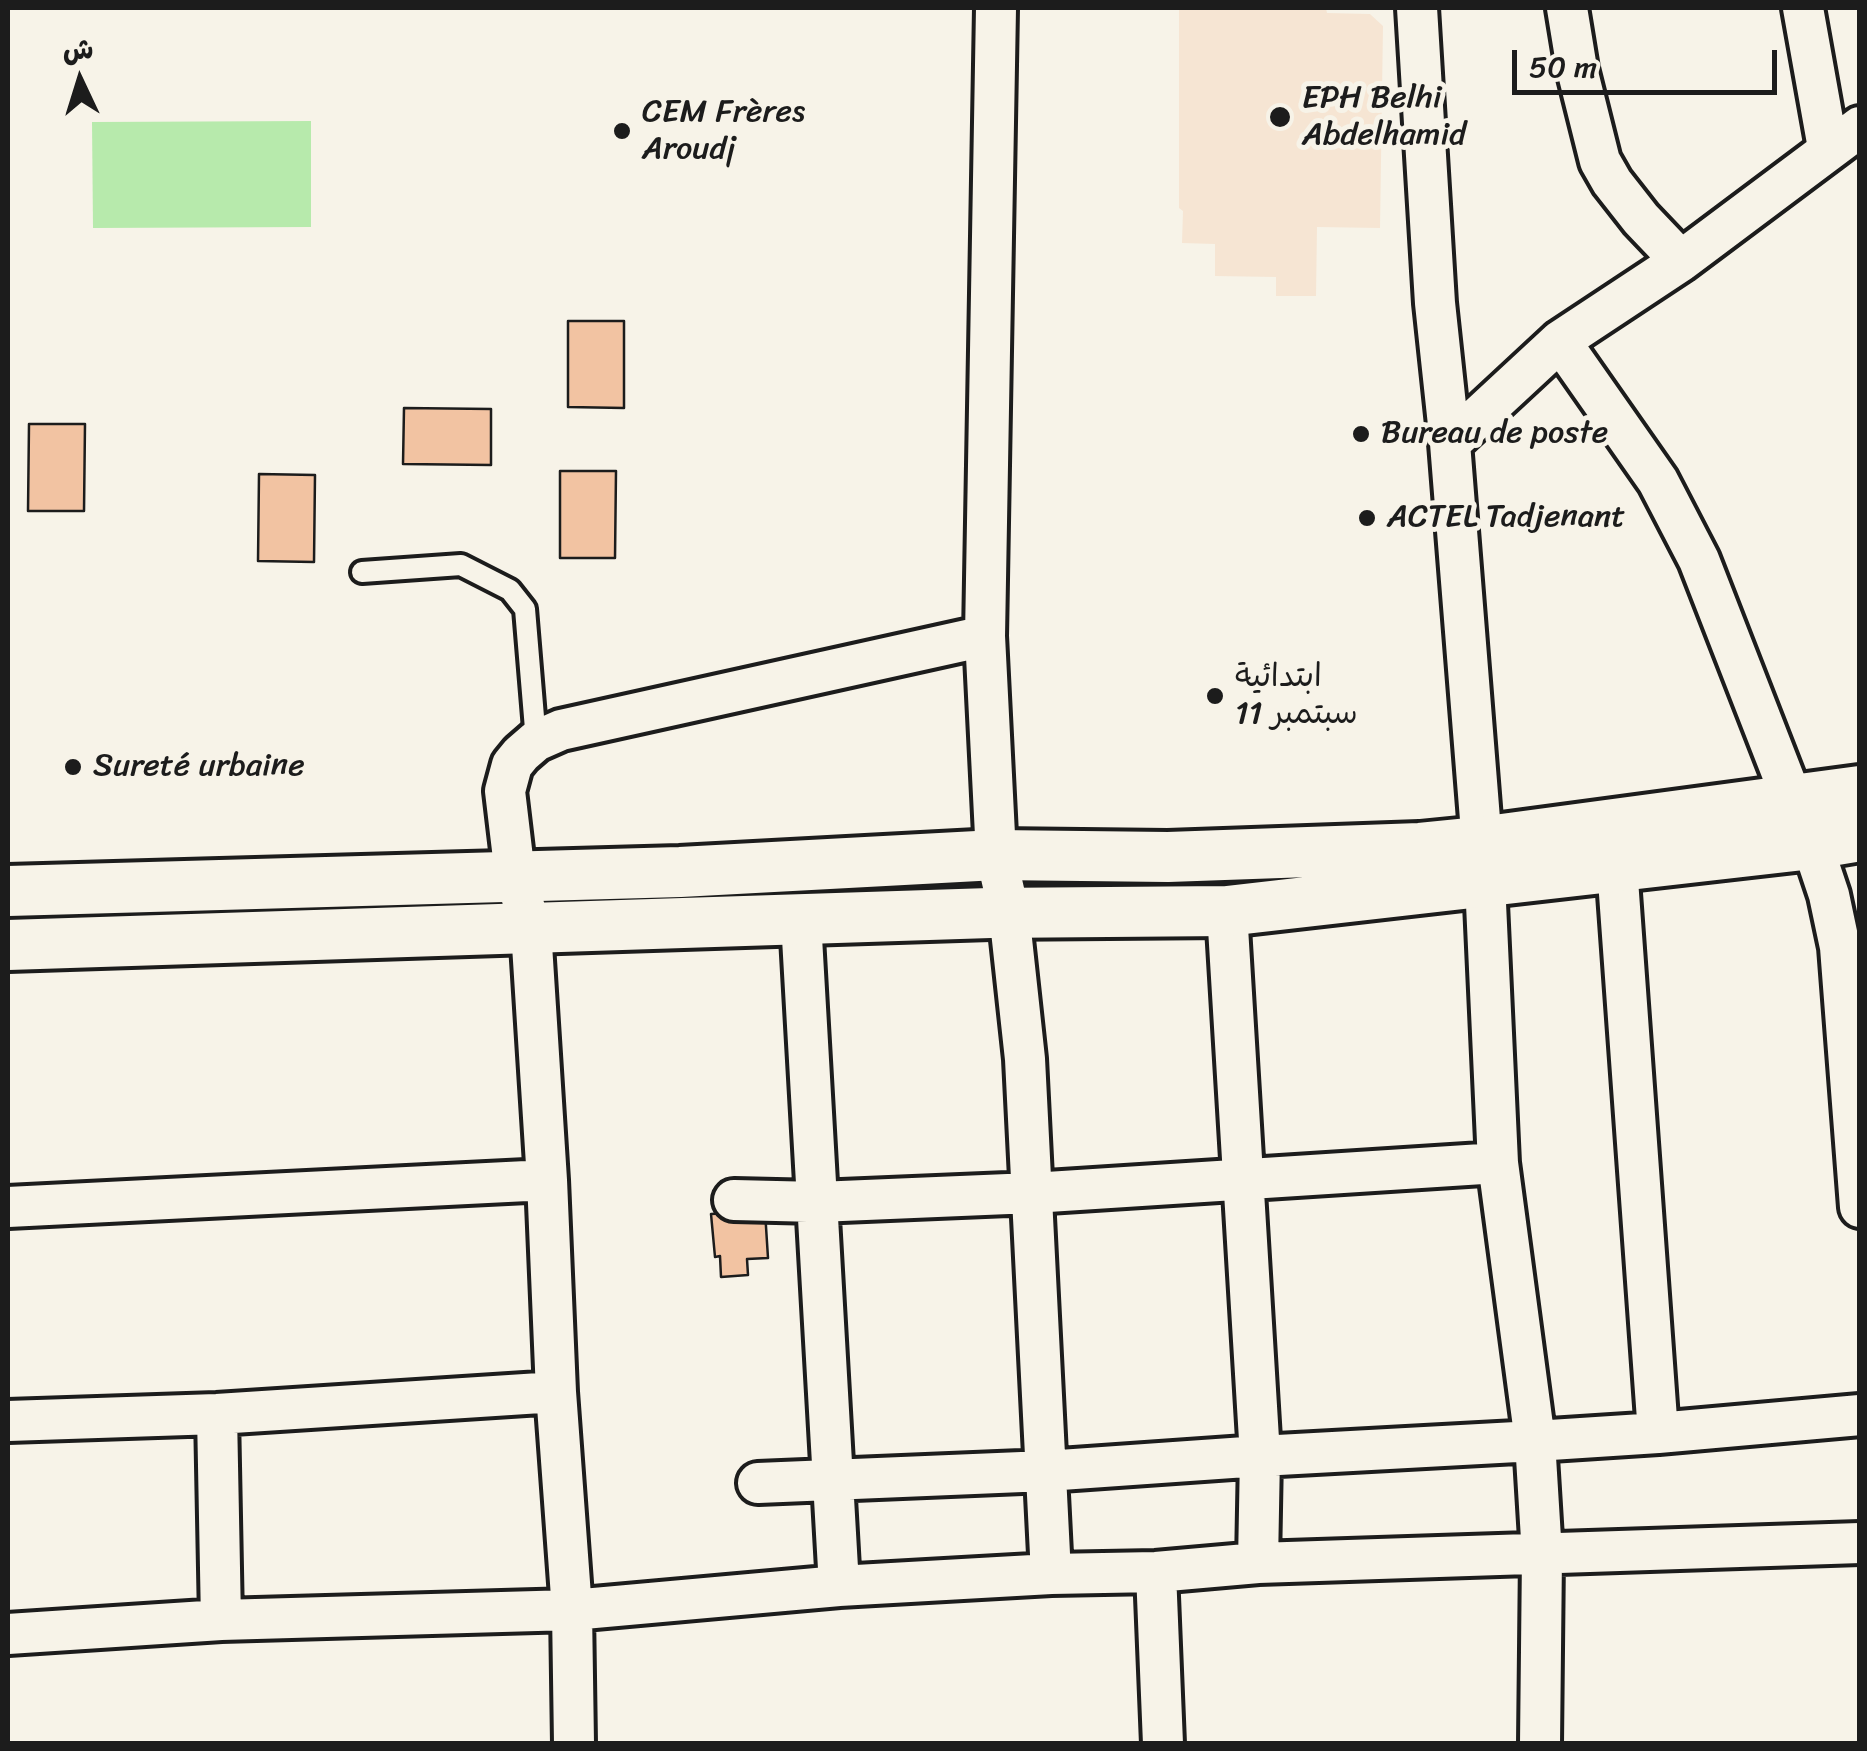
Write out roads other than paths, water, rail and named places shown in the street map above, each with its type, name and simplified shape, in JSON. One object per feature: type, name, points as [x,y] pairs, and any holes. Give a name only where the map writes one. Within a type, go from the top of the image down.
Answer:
[{"type":"street","points":[[996,8],[985,636],[996,855],[1009,912],[1025,1059],[1051,1574]]},
{"type":"street","points":[[1417,8],[1435,303],[1450,443],[1482,862],[1498,1163],[1535,1441],[1542,1555],[1540,1744]]},
{"type":"street","points":[[1567,8],[1600,161],[1641,220],[1682,261]]},
{"type":"street","points":[[1450,443],[1560,341],[1682,261],[1844,137],[1803,8]]},
{"type":"street","points":[[1560,341],[1658,481],[1698,560],[1792,799],[1836,840]]},
{"type":"street","points":[[574,1744],[572,1610],[556,1392],[547,1180],[531,929],[514,875],[505,791],[512,765],[536,742],[561,730],[985,636]]},
{"type":"street","points":[[8,945],[1009,912],[1227,911],[1792,799],[1860,791]]},
{"type":"street","points":[[8,891],[680,872],[996,855],[1168,857],[1420,848],[1482,862],[1617,866],[1836,840]]},
{"type":"street","points":[[1836,840],[1829,894],[1840,947],[1860,1207]]},
{"type":"street","points":[[1617,866],[1658,1433]]},
{"type":"street","points":[[1227,911],[1260,1456],[1258,1563]]},
{"type":"street","points":[[801,920],[839,1586]]},
{"type":"street","points":[[734,1200],[818,1202],[1032,1193],[1498,1163]]},
{"type":"street","points":[[8,1207],[547,1180]]},
{"type":"street","points":[[8,1421],[216,1414],[556,1392]]},
{"type":"street","points":[[216,1414],[222,1620]]},
{"type":"street","points":[[758,1483],[1535,1441],[1860,1415]]},
{"type":"street","points":[[8,1634],[222,1620],[572,1610],[839,1586],[1156,1572],[1258,1563],[1860,1543]]},
{"type":"street","points":[[1156,1572],[1163,1744]]},
{"type":"lane","points":[[362,572],[461,565],[510,590],[524,609],[536,742]]},
{"type":"place","name":"EPH Belhi Abdelhamid","points":[[1280,117]]},
{"type":"place","name":"CEM Frères Aroudj","points":[[622,131]]},
{"type":"place","name":"Bureau de poste","points":[[1361,434]]},
{"type":"place","name":"ACTEL Tadjenant","points":[[1367,518]]},
{"type":"place","name":"ابتدائية 11 سبتمبر","points":[[1215,696]]},
{"type":"place","name":"Sureté urbaine","points":[[73,767]]}]
